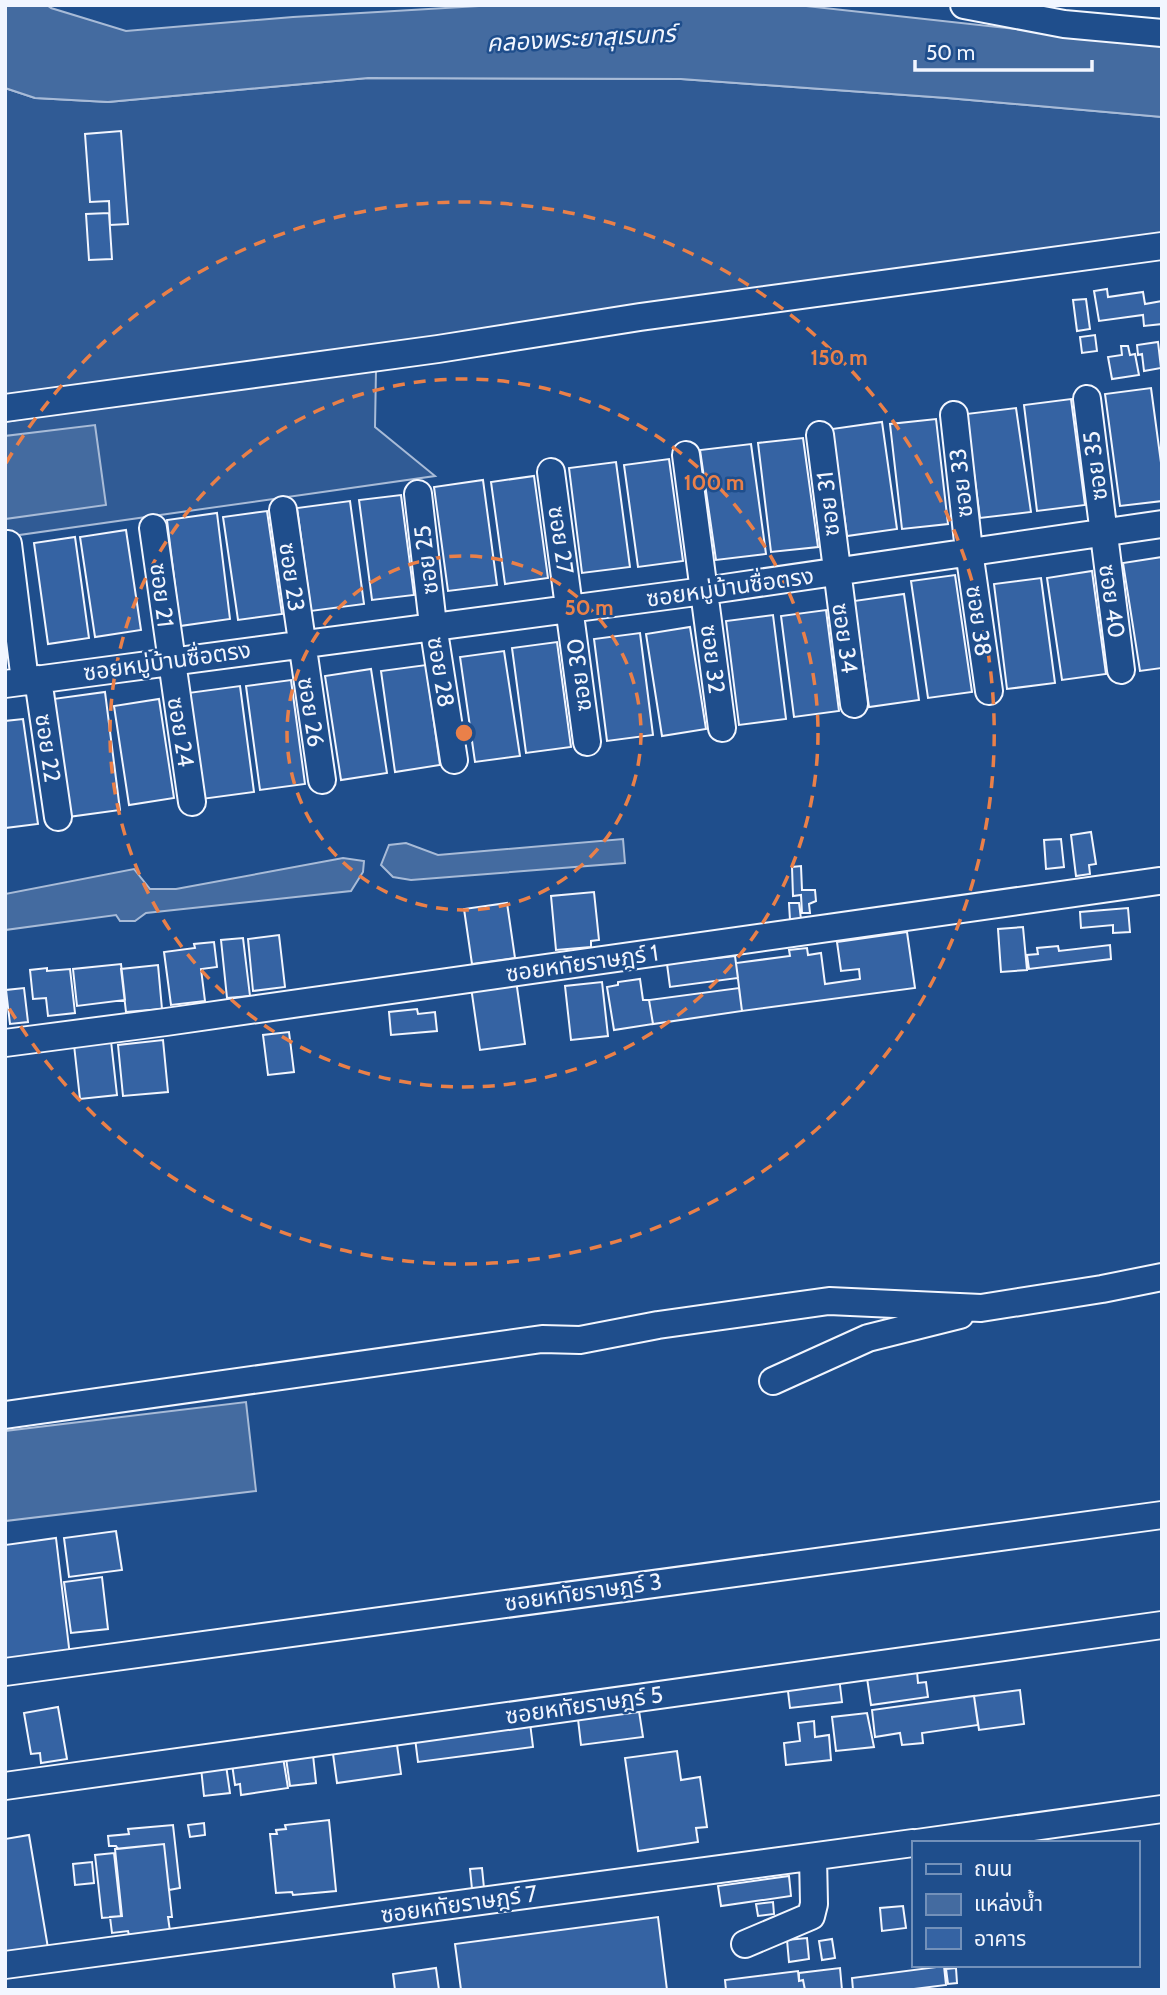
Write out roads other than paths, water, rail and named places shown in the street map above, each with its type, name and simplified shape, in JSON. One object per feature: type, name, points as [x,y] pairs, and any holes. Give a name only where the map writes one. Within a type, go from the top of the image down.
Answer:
[{"type":"street","points":[[964,5],[1064,24],[1162,33]]},
{"type":"street","points":[[5,408],[438,349],[639,317],[1162,246]]},
{"type":"street","name":"ซอย 35","points":[[1087,399],[1102,532]]},
{"type":"street","name":"ซอย 33","points":[[954,415],[969,551]]},
{"type":"street","name":"ซอย 31","points":[[820,435],[836,572]]},
{"type":"street","name":"ซอย 32","points":[[686,454],[722,728]]},
{"type":"street","name":"ซอย 27","points":[[551,472],[570,608]]},
{"type":"street","name":"ซอย 25","points":[[418,494],[433,625]]},
{"type":"street","name":"ซอย 23","points":[[283,510],[300,643]]},
{"type":"street","name":"ซอยหมู่บ้านซื่อตรง","points":[[23,681],[704,591],[1162,524]]},
{"type":"street","name":"ซอย 21","points":[[153,528],[170,661]]},
{"type":"street","name":"ซอย 40","points":[[1102,532],[1121,670]]},
{"type":"street","name":"ซอย 22","points":[[8,544],[23,681],[58,817]]},
{"type":"street","name":"ซอย 38","points":[[969,551],[989,691]]},
{"type":"street","name":"ซอย 34","points":[[836,572],[854,704]]},
{"type":"street","name":"ซอย 30","points":[[570,608],[587,742]]},
{"type":"street","name":"ซอย 28","points":[[433,625],[454,760]]},
{"type":"street","name":"ซอย 26","points":[[300,643],[322,780]]},
{"type":"street","name":"ซอย 24","points":[[170,661],[191,802]]},
{"type":"street","name":"ซอยหทัยราษฎร์ 1","points":[[5,1043],[1159,881]]},
{"type":"street","points":[[773,1381],[868,1338],[948,1319],[981,1308],[1162,1277]]},
{"type":"street","points":[[5,1415],[542,1339],[580,1340],[658,1325],[828,1301],[981,1308]]},
{"type":"street","name":"ซอยหทัยราษฎร์ 3","points":[[5,1672],[1162,1515]]},
{"type":"street","name":"ซอยหทัยราษฎร์ 5","points":[[5,1786],[1162,1625]]},
{"type":"street","name":"ซอยหทัยราษฎร์ 7","points":[[930,1841],[1162,1809]]},
{"type":"street","name":"ซอยหทัยราษฎร์ 7","points":[[5,1965],[912,1843]]},
{"type":"street","points":[[745,1944],[811,1916],[814,1904],[813,1857]]},
{"type":"water","name":"คลองพระยาสุเรนทร์","points":[[5,5],[47,5],[126,31],[293,17],[496,5],[797,5],[1162,45],[1162,117],[681,79],[368,78],[108,102],[35,98],[5,88]]},
{"type":"water","points":[[95,425],[106,505],[5,519],[5,436]]},
{"type":"water","points":[[623,839],[625,863],[411,880],[393,877],[381,865],[389,845],[406,843],[438,855]]},
{"type":"water","points":[[343,858],[364,861],[363,872],[351,891],[146,913],[135,921],[120,921],[116,915],[5,930],[5,894],[134,869],[150,889],[176,889]]},
{"type":"water","points":[[246,1402],[256,1491],[5,1521],[5,1431]]}]
